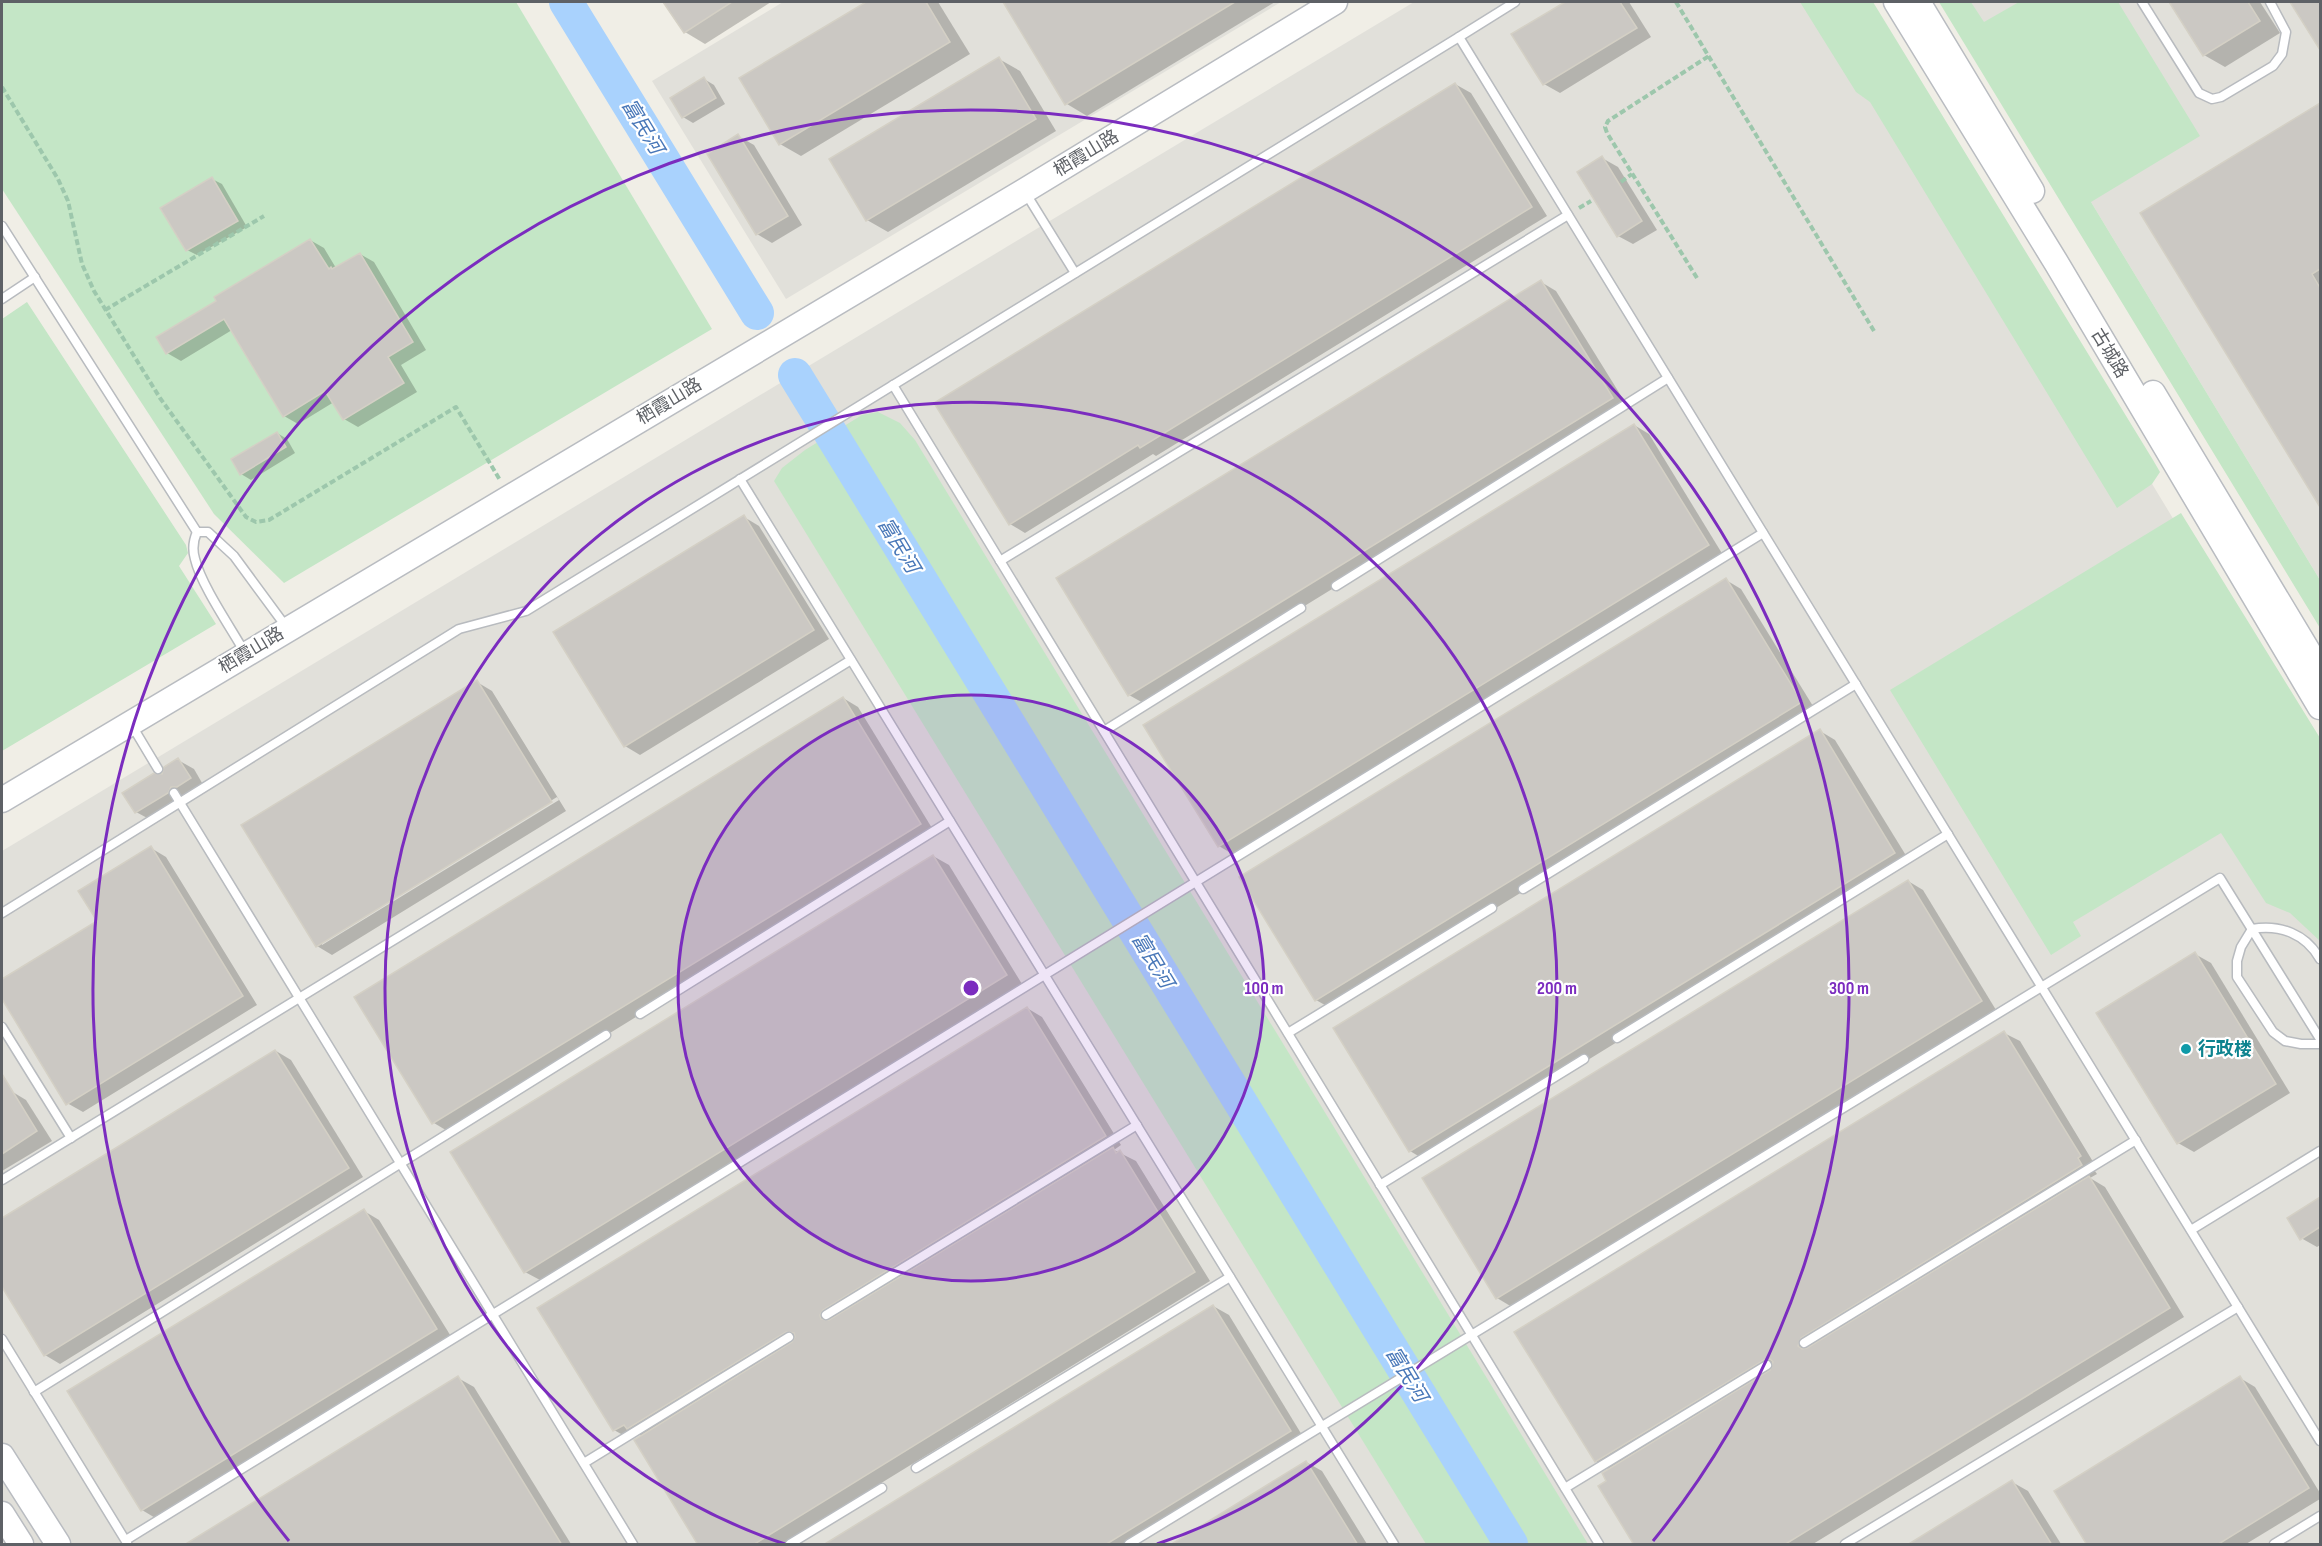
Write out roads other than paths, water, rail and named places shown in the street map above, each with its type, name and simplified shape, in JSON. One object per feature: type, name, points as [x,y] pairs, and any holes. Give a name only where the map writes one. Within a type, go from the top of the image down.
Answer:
[{"type":"street","name":"栖霞山路","points":[[2,800],[287,628],[1024,191],[1335,2]]},
{"type":"street","name":"古城路","points":[[1896,2],[2057,264],[2320,707]]},
{"type":"street","name":"古城路","points":[[1918,2],[2320,671]]},
{"type":"street","points":[[2,1456],[58,1545]]},
{"type":"street","points":[[2,1514],[21,1545]]},
{"type":"lane","points":[[2,913],[459,629],[526,611],[1515,2]]},
{"type":"lane","points":[[2142,2],[2199,93],[2212,99],[2221,97],[2279,60],[2285,44],[2286,32],[2270,2]]},
{"type":"lane","points":[[1458,37],[2320,1441]]},
{"type":"lane","points":[[1024,191],[1075,273]]},
{"type":"lane","points":[[1000,561],[1568,215]]},
{"type":"lane","points":[[2,226],[197,532]]},
{"type":"lane","points":[[2,299],[35,277]]},
{"type":"lane","points":[[1336,586],[1668,378]]},
{"type":"lane","points":[[893,385],[1599,1545]]},
{"type":"lane","points":[[740,479],[1394,1545]]},
{"type":"lane","points":[[197,532],[208,532],[234,556],[287,628]]},
{"type":"lane","points":[[197,532],[193,542],[195,560],[246,653]]},
{"type":"lane","points":[[2,1339],[127,1542],[493,1314],[1763,533]]},
{"type":"lane","points":[[1104,731],[1301,608]]},
{"type":"lane","points":[[2,1180],[851,660]]},
{"type":"lane","points":[[1523,889],[1856,684]]},
{"type":"lane","points":[[131,723],[158,769]]},
{"type":"lane","points":[[174,793],[633,1545]]},
{"type":"lane","points":[[640,1014],[950,821]]},
{"type":"lane","points":[[1617,1038],[1948,834]]},
{"type":"lane","points":[[1129,1545],[2220,878],[2320,1039]]},
{"type":"lane","points":[[1288,1034],[1492,908]]},
{"type":"lane","points":[[2320,959],[2303,938],[2286,930],[2268,926],[2252,929],[2241,947],[2237,961],[2238,977],[2273,1032],[2286,1041],[2320,1044]]},
{"type":"lane","points":[[2,1027],[71,1138]]},
{"type":"lane","points":[[34,1392],[399,1162],[606,1035]]},
{"type":"lane","points":[[1380,1185],[1584,1059]]},
{"type":"lane","points":[[826,1315],[1137,1125]]},
{"type":"lane","points":[[1804,1343],[2136,1140]]},
{"type":"lane","points":[[2191,1230],[2320,1151]]},
{"type":"lane","points":[[916,1468],[1230,1277]]},
{"type":"lane","points":[[1845,1545],[2238,1307]]},
{"type":"lane","points":[[584,1463],[789,1337]]},
{"type":"lane","points":[[1565,1488],[1767,1365]]},
{"type":"lane","points":[[790,1545],[882,1488]]},
{"type":"lane","points":[[2274,1545],[2320,1516]]},
{"type":"waterway","name":"富民河","points":[[566,2],[757,313]]},
{"type":"waterway","name":"富民河","points":[[795,375],[1511,1544]]},
{"type":"place","name":"行政楼","points":[[2186,1049]]}]
